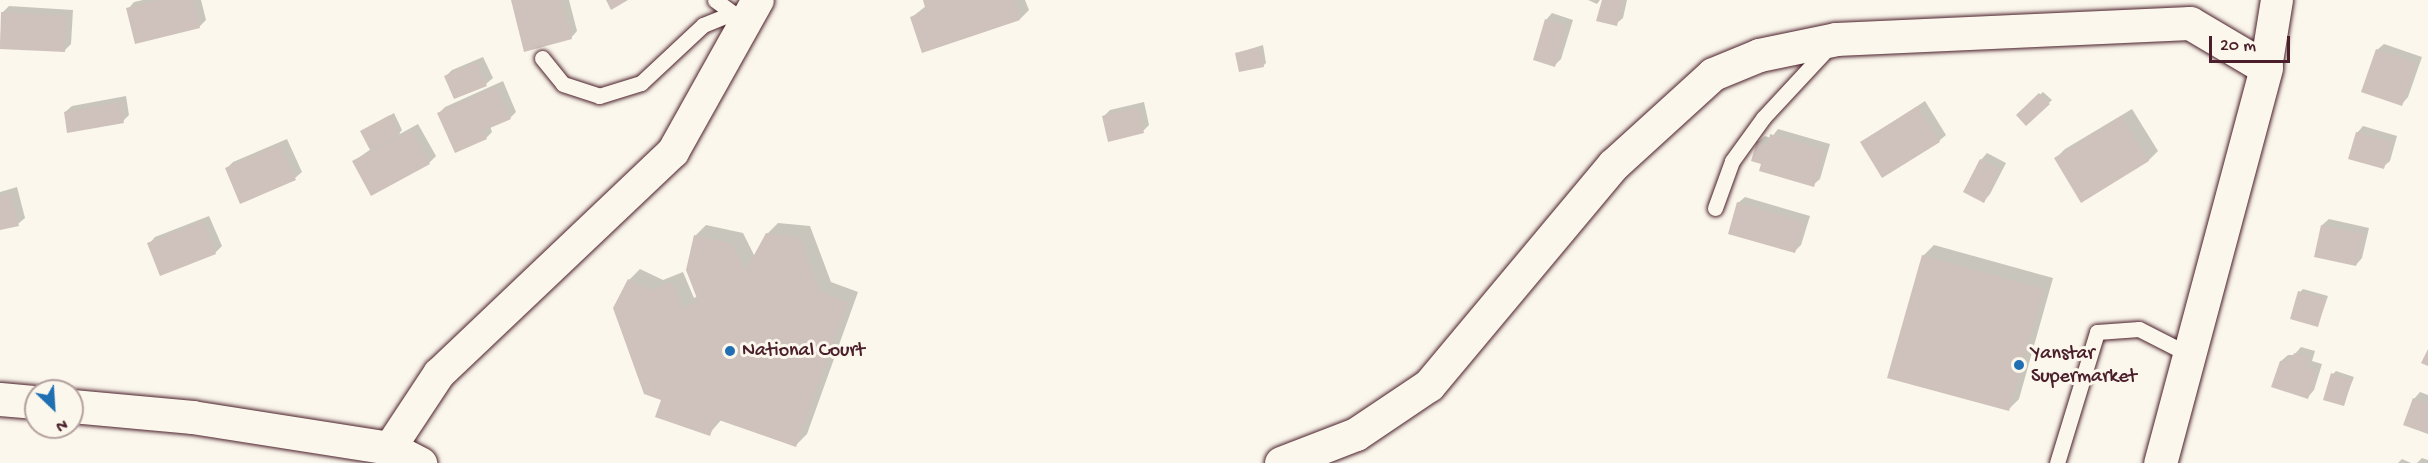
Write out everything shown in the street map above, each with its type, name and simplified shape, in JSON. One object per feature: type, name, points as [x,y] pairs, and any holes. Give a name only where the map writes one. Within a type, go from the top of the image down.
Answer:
[{"type":"street","points":[[2160,463],[2266,68],[2277,0]]},
{"type":"street","points":[[390,448],[439,374],[673,152],[746,12]]},
{"type":"street","points":[[1281,463],[1356,434],[1429,386],[1613,165],[1713,74],[1759,55],[1836,39],[2190,23],[2266,68]]},
{"type":"street","points":[[0,399],[24,401]]},
{"type":"street","points":[[84,407],[192,417],[390,448],[420,463]]},
{"type":"lane","points":[[715,0],[746,12]]},
{"type":"lane","points":[[542,57],[563,84],[599,96],[641,83],[703,25],[746,12]]},
{"type":"lane","points":[[1715,208],[1732,161],[1763,118],[1836,39]]},
{"type":"lane","points":[[2057,463],[2097,332],[2139,329],[2188,354]]},
{"type":"building","points":[[159,0],[193,0],[200,28],[135,44],[126,8]]},
{"type":"building","points":[[511,0],[562,0],[572,39],[524,52]]},
{"type":"building","points":[[606,0],[628,0],[611,10]]},
{"type":"building","points":[[923,0],[1014,0],[1020,20],[922,53],[910,17],[926,11]]},
{"type":"building","points":[[1602,0],[1623,0],[1617,26],[1596,21]]},
{"type":"building","points":[[1,12],[67,16],[65,52],[0,49]]},
{"type":"building","points":[[1545,19],[1567,26],[1555,67],[1533,60]]},
{"type":"building","points":[[1260,47],[1264,67],[1239,72],[1235,53]]},
{"type":"building","points":[[2376,49],[2417,63],[2402,106],[2361,92]]},
{"type":"building","points":[[477,62],[487,86],[454,99],[444,76]]},
{"type":"building","points":[[496,87],[511,119],[483,131],[487,139],[455,153],[437,113]]},
{"type":"building","points":[[2039,93],[2050,104],[2026,126],[2016,115]]},
{"type":"building","points":[[120,102],[124,123],[67,133],[64,112]]},
{"type":"building","points":[[1918,106],[1940,142],[1882,178],[1860,142]]},
{"type":"building","points":[[1137,107],[1144,133],[1108,142],[1102,116]]},
{"type":"building","points":[[390,115],[400,134],[370,150],[360,131]]},
{"type":"building","points":[[2122,116],[2149,161],[2081,203],[2054,158]]},
{"type":"building","points":[[412,130],[430,164],[371,196],[352,161]]},
{"type":"building","points":[[2356,132],[2392,142],[2384,169],[2348,159]]},
{"type":"building","points":[[1770,134],[1825,150],[1814,187],[1759,171],[1761,164],[1751,161],[1757,141],[1768,145]]},
{"type":"building","points":[[280,144],[296,180],[240,204],[225,168]]},
{"type":"building","points":[[1980,159],[2000,169],[1984,203],[1963,192]]},
{"type":"building","points":[[11,193],[19,226],[0,230],[0,196]]},
{"type":"building","points":[[1737,202],[1804,222],[1795,253],[1728,234]]},
{"type":"building","points":[[203,221],[216,254],[160,276],[147,243]]},
{"type":"building","points":[[2321,225],[2364,234],[2356,266],[2314,257]]},
{"type":"building","name":"National Court","points":[[766,233],[800,237],[820,292],[848,302],[796,447],[716,419],[710,436],[655,417],[661,400],[644,394],[613,308],[628,279],[651,290],[672,282],[683,308],[698,301],[686,270],[694,235],[732,244],[746,270]]},
{"type":"building","points":[[1922,255],[2044,289],[2009,411],[1887,378]]},
{"type":"building","points":[[2298,291],[2326,299],[2318,327],[2290,319]]},
{"type":"building","points":[[2428,349],[2428,366],[2421,363]]},
{"type":"building","points":[[2294,353],[2310,357],[2307,367],[2317,371],[2308,399],[2271,387],[2280,361],[2291,361]]},
{"type":"building","points":[[2331,373],[2352,380],[2344,406],[2323,400]]},
{"type":"building","points":[[2413,398],[2428,403],[2428,434],[2403,425]]},
{"type":"place","name":"National Court","points":[[730,351]]},
{"type":"place","name":"Yanstar Supermarket","points":[[2019,365]]}]
